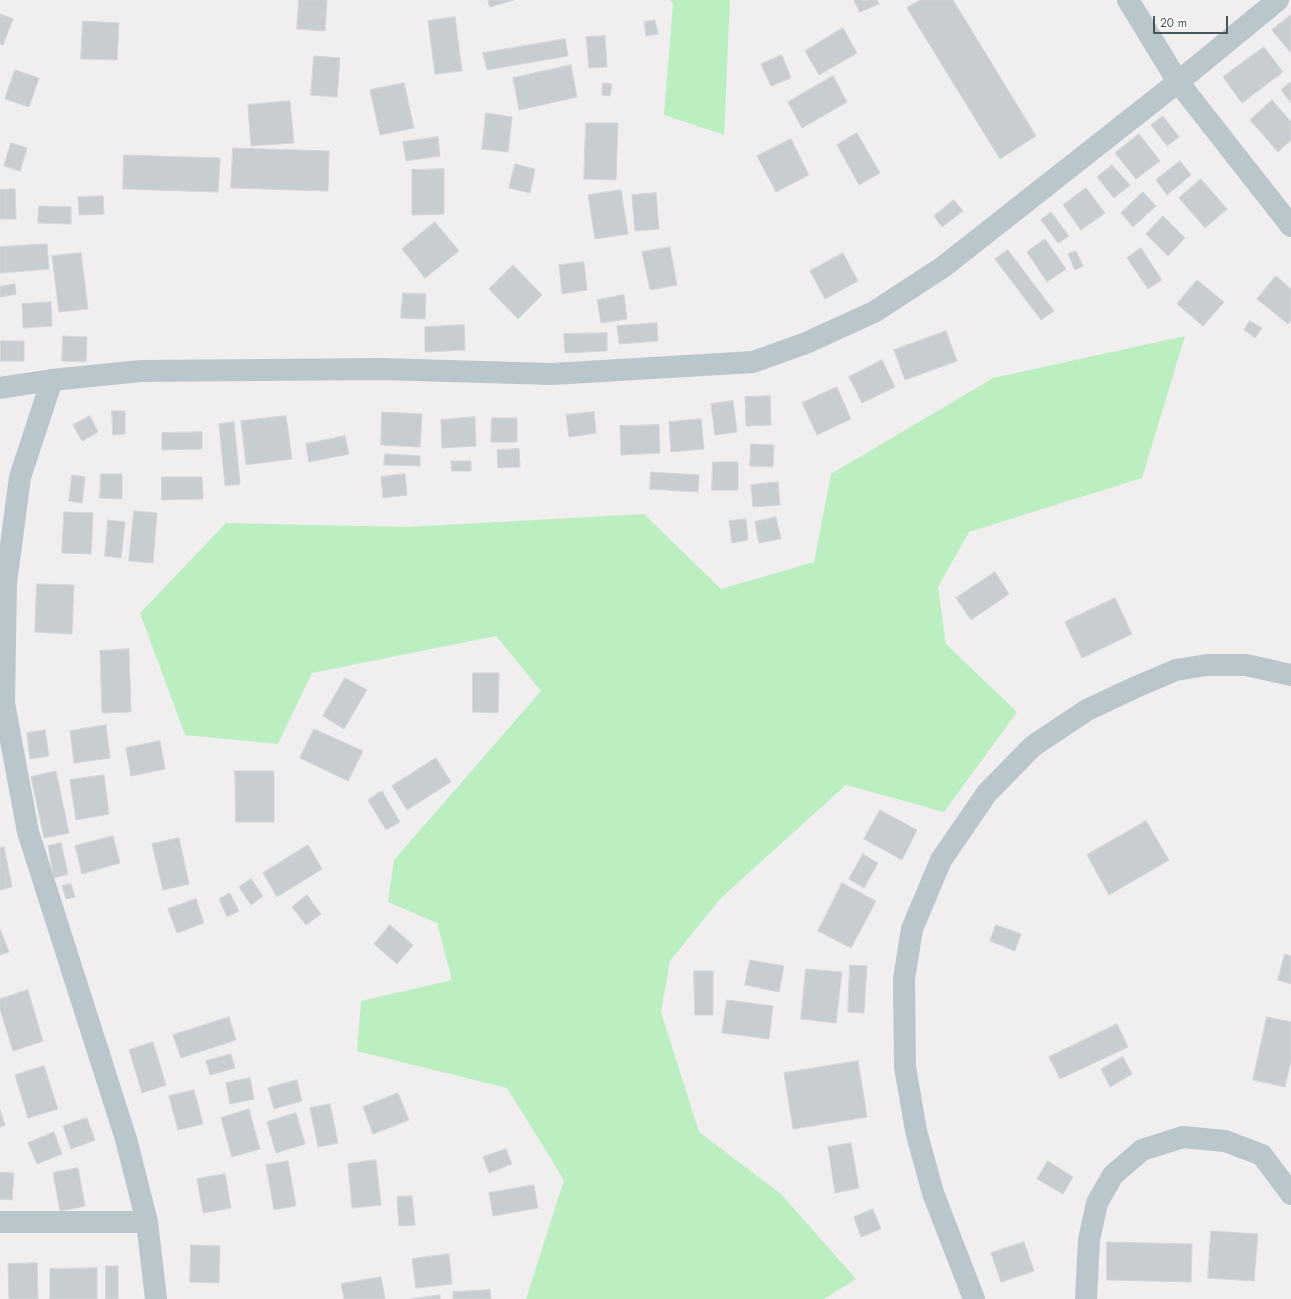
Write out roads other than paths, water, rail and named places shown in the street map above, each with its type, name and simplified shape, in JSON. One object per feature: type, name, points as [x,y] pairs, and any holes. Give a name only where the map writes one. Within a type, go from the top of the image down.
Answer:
[{"type":"street","points":[[1128,0],[1178,82],[1291,226]]},
{"type":"street","points":[[0,388],[52,380],[149,371],[380,369],[552,374],[753,362],[806,343],[874,312],[943,267],[1178,82],[1278,0]]},
{"type":"street","points":[[52,380],[20,477],[6,583],[2,703],[28,832],[126,1139],[147,1222],[156,1299]]},
{"type":"street","points":[[974,1299],[933,1192],[916,1131],[905,1067],[904,979],[912,929],[941,860],[988,793],[1034,746],[1087,710],[1176,670],[1207,665],[1246,665],[1291,675]]},
{"type":"street","points":[[1086,1299],[1089,1240],[1097,1203],[1112,1175],[1142,1150],[1183,1138],[1225,1141],[1262,1154],[1291,1194]]},
{"type":"street","points":[[0,1222],[147,1222]]}]
